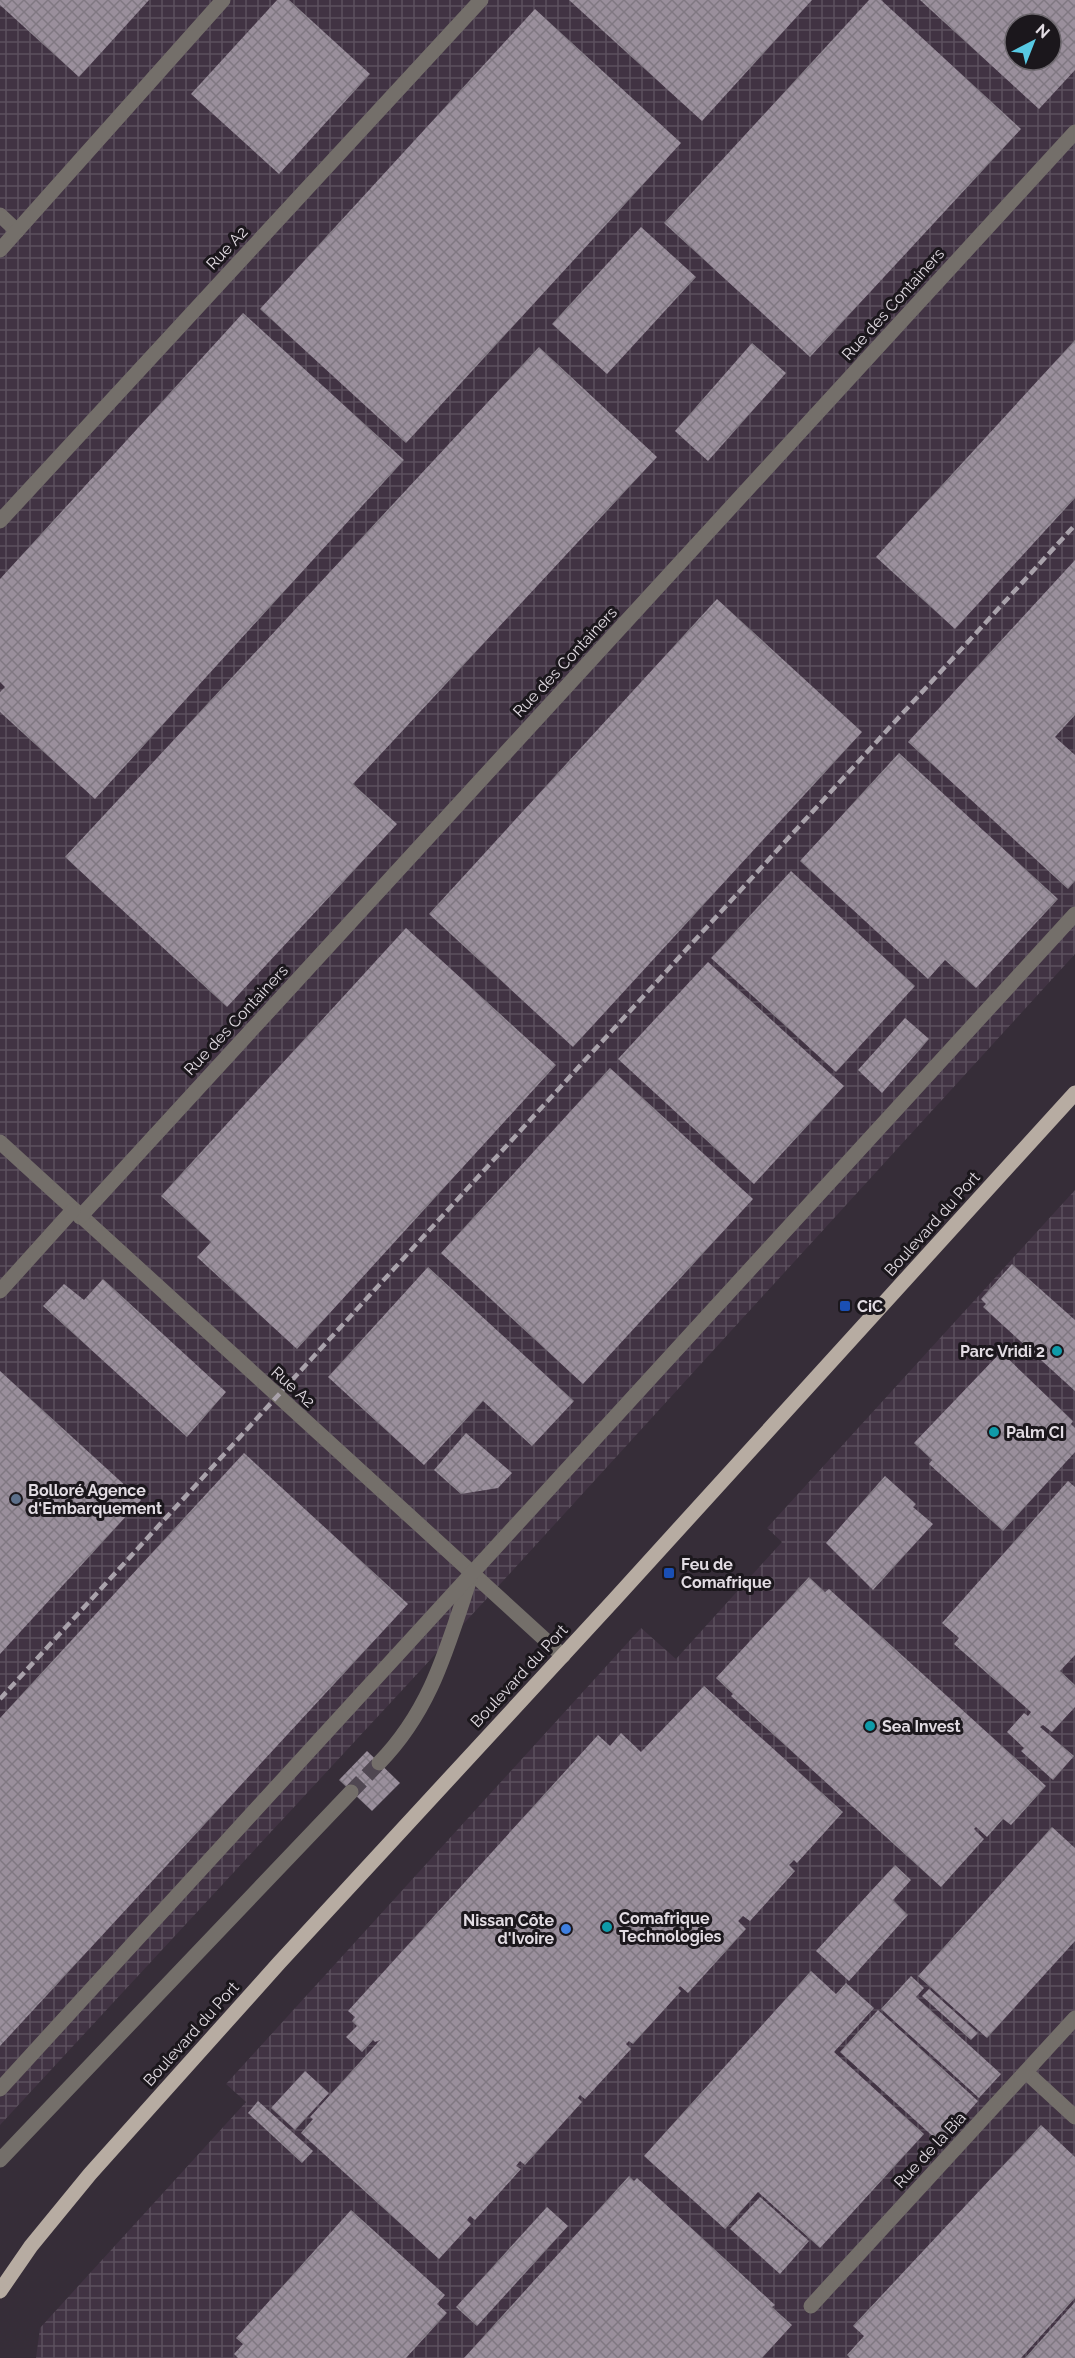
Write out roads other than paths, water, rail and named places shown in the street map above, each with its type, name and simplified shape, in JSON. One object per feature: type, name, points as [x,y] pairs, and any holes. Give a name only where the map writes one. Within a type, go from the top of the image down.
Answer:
[{"type":"main road","name":"Boulevard du Port","points":[[0,2291],[31,2246],[90,2174],[279,1963],[563,1656],[1075,1093]]},
{"type":"street","points":[[0,250],[223,0]]},
{"type":"street","name":"Rue A2","points":[[0,520],[481,0]]},
{"type":"street","name":"Rue des Containers","points":[[0,1291],[77,1213],[1075,132]]},
{"type":"street","points":[[0,215],[17,231]]},
{"type":"street","points":[[0,2089],[1075,914]]},
{"type":"street","name":"Rue A2","points":[[0,1142],[563,1656]]},
{"type":"street","points":[[380,1763],[402,1740],[421,1710],[442,1665],[471,1573]]},
{"type":"street","points":[[0,2160],[351,1792]]},
{"type":"street","name":"Rue de la Bia","points":[[811,2306],[1075,2019]]},
{"type":"street","points":[[1026,2072],[1075,2117]]},
{"type":"tunnel","points":[[351,1792],[379,1763]]},
{"type":"railway","points":[[0,1699],[1075,525]]},
{"type":"place","name":"CiC","points":[[845,1306]]},
{"type":"place","name":"Parc Vridi 2","points":[[1057,1351]]},
{"type":"place","name":"Palm CI","points":[[994,1432]]},
{"type":"place","name":"Bolloré Agence d‘Embarquement","points":[[16,1499]]},
{"type":"place","name":"Feu de Comafrique","points":[[669,1573]]},
{"type":"place","name":"Sea Invest","points":[[870,1726]]},
{"type":"place","name":"Comafrique Technologies","points":[[607,1927]]},
{"type":"place","name":"Nissan Côte d'Ivoire","points":[[566,1929]]}]
